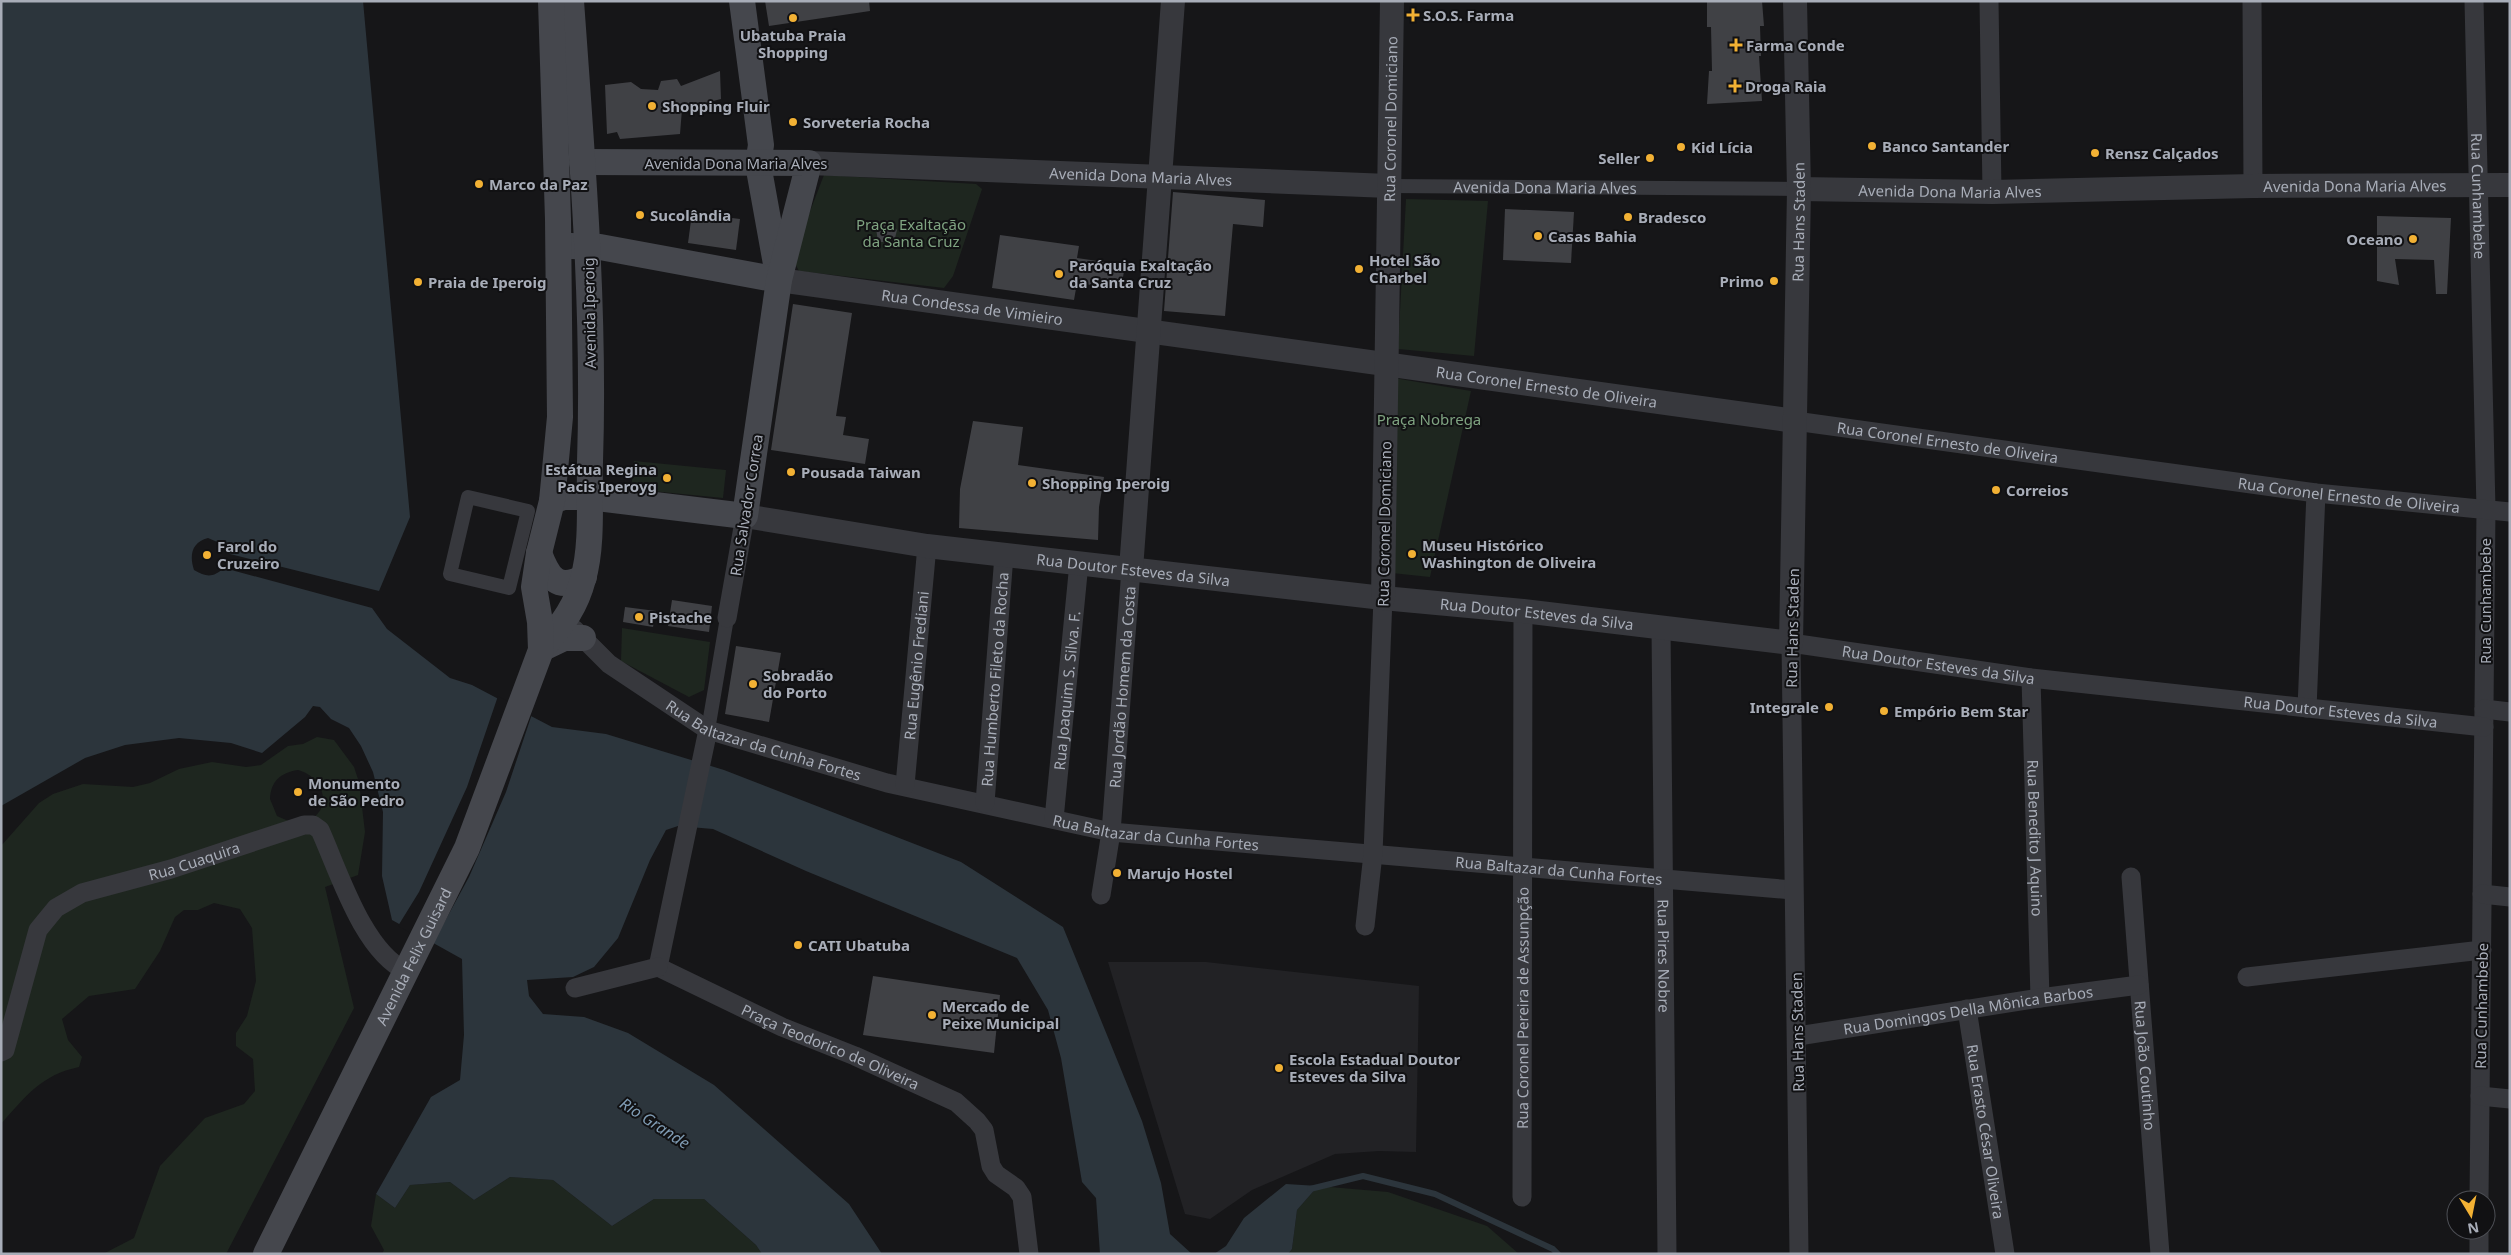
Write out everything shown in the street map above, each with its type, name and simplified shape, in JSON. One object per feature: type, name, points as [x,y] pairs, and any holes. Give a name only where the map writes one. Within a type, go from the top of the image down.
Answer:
[{"type":"main road","name":"Avenida Iperoig","points":[[522,588],[539,553],[552,501],[560,417],[558,246],[551,1]]},
{"type":"main road","name":"Avenida Iperoig","points":[[571,1],[587,246],[591,438],[584,577],[575,605],[574,629]]},
{"type":"main road","name":"Rua Salvador Correa","points":[[742,1],[761,145],[758,164],[779,280]]},
{"type":"main road","name":"Avenida Dona Maria Alves","points":[[582,162],[809,163]]},
{"type":"main road","name":"Rua Salvador Correa","points":[[745,516],[779,280],[809,163]]},
{"type":"main road","name":"Rua Condessa de Vimieiro","points":[[558,246],[587,246],[779,280]]},
{"type":"main road","name":"Rua Doutor Esteves da Silva","points":[[552,501],[564,498],[589,498],[745,516]]},
{"type":"main road","points":[[539,553],[550,577],[556,581],[573,583],[584,577]]},
{"type":"main road","points":[[522,588],[574,629]]},
{"type":"main road","name":"Avenida Felix Guisard","points":[[266,1254],[468,848],[537,661],[540,622],[522,588]]},
{"type":"main road","name":"Avenida Felix Guisard","points":[[537,661],[574,629]]},
{"type":"street","name":"Rua Jordão Homem da Costa","points":[[1101,895],[1111,832],[1173,1]]},
{"type":"street","name":"Rua Coronel Domiciano","points":[[1365,926],[1373,854],[1382,598],[1392,1]]},
{"type":"street","name":"Rua Hans Staden","points":[[1795,1],[1799,189],[1791,643],[1793,890],[1798,1036],[1799,1254]]},
{"type":"street","points":[[1989,1],[1992,192]]},
{"type":"street","points":[[2252,1],[2253,186]]},
{"type":"street","name":"Rua Cunhambebe","points":[[2474,1],[2480,186],[2486,509],[2479,1190]]},
{"type":"street","name":"Avenida Dona Maria Alves","points":[[809,163],[1389,186],[1992,192],[2253,186],[2510,185]]},
{"type":"street","name":"Rua Condessa de Vimieiro","points":[[779,280],[1386,364]]},
{"type":"street","name":"Rua Coronel Ernesto de Oliveira","points":[[1386,364],[2316,493],[2510,512]]},
{"type":"street","points":[[2307,708],[2316,493]]},
{"type":"street","points":[[468,497],[528,511],[522,588],[450,574],[468,497]]},
{"type":"street","name":"Rua Doutor Esteves da Silva","points":[[745,516],[927,546],[1382,598],[1523,611],[1662,627],[1791,643],[2031,678],[2307,708],[2484,718],[2510,712]]},
{"type":"street","name":"Rua Salvador Correa","points":[[706,736],[745,516]]},
{"type":"street","name":"Rua Eugênio Frediani","points":[[905,785],[927,546]]},
{"type":"street","name":"Rua Humberto Fileto da Rocha","points":[[985,803],[1004,555]]},
{"type":"street","name":"Rua Joaquim S. Silva. F.","points":[[1054,819],[1079,563]]},
{"type":"street","name":"Rua Coronel Pereira de Assunpção","points":[[1522,1197],[1521,867],[1523,611]]},
{"type":"street","name":"Rua Pires Nobre","points":[[1662,627],[1667,1254]]},
{"type":"street","name":"Rua Baltazar da Cunha Fortes","points":[[574,629],[609,664],[706,736],[887,782],[1111,832],[1793,890]]},
{"type":"street","name":"Rua Benedito J Aquino","points":[[2031,678],[2040,998]]},
{"type":"street","points":[[575,988],[658,967],[706,736]]},
{"type":"street","name":"Rua Cuaquira","points":[[2,1053],[38,930],[56,908],[82,893],[171,869],[304,825],[313,825],[320,830],[363,926],[376,948],[393,965],[411,961]]},
{"type":"street","name":"Rua João Coutinho","points":[[2131,877],[2160,1254]]},
{"type":"street","points":[[2482,894],[2510,897]]},
{"type":"street","points":[[2247,978],[2482,950]]},
{"type":"street","name":"Praça Teodorico de Oliveira","points":[[658,967],[782,1027],[856,1056],[956,1102],[984,1130],[991,1166],[996,1174],[1016,1188],[1022,1198],[1029,1254]]},
{"type":"street","name":"Rua Domingos Della Mônica Barbos","points":[[1798,1036],[2040,998],[2139,985]]},
{"type":"street","name":"Rua Erasto César Oliveira","points":[[1967,1009],[2005,1254]]},
{"type":"street","points":[[2480,1096],[2510,1099]]},
{"type":"street","points":[[2479,1240],[2479,1254]]},
{"type":"shaded area","name":"Escola Estadual Doutor Esteves da Silva","points":[[1108,962],[1206,962],[1419,986],[1416,1152],[1379,1151],[1335,1154],[1252,1190],[1210,1219],[1185,1214]]},
{"type":"green space","name":"Praça Exaltação da Santa Cruz","points":[[824,175],[976,184],[982,189],[953,276],[944,288],[799,271],[792,258]]},
{"type":"green space","points":[[1406,199],[1488,201],[1474,356],[1398,349]]},
{"type":"green space","name":"Praça Nobrega","points":[[1394,378],[1471,391],[1430,577],[1392,573]]},
{"type":"green space","points":[[634,461],[726,470],[723,498],[631,489]]},
{"type":"green space","points":[[622,628],[710,642],[704,690],[689,697],[621,661]]},
{"type":"green space","points":[[317,737],[334,740],[354,767],[359,782],[365,832],[358,875],[325,887],[354,1008],[226,1254],[103,1254],[134,1238],[160,1166],[205,1118],[244,1104],[255,1091],[253,1059],[236,1046],[236,1033],[247,1016],[256,981],[252,928],[240,909],[214,903],[198,910],[184,910],[175,917],[160,951],[135,989],[89,996],[62,1019],[68,1040],[82,1057],[79,1067],[54,1075],[44,1081],[1,1124],[1,846],[39,803],[53,794],[83,784],[133,787],[150,783],[179,769],[212,762],[246,767],[261,765],[288,746],[303,744]],"holes":[[[298,770],[306,773],[318,783],[321,790],[323,797],[319,812],[311,819],[293,823],[277,816],[270,799],[272,787],[286,773]]]},
{"type":"green space","points":[[510,1177],[553,1180],[612,1226],[654,1199],[704,1199],[756,1245],[762,1254],[382,1254],[384,1250],[371,1226],[376,1194],[395,1208],[410,1185],[450,1182],[474,1200]]},
{"type":"green space","points":[[1318,1186],[1388,1192],[1487,1226],[1519,1254],[1288,1254],[1292,1249],[1297,1210]]},
{"type":"water","name":"Rio Grande","points":[[1,1],[363,1],[410,517],[379,591],[226,553],[222,544],[208,538],[198,543],[193,550],[194,570],[202,574],[213,575],[224,568],[372,608],[387,629],[450,678],[472,685],[552,727],[606,734],[724,770],[961,862],[1063,927],[1142,1121],[1161,1183],[1170,1234],[1192,1254],[1100,1254],[1096,1198],[1082,1182],[1061,1058],[1048,1010],[1017,958],[806,871],[713,829],[678,826],[666,830],[650,860],[618,938],[594,967],[573,977],[527,980],[529,996],[543,1014],[584,1017],[628,1033],[714,1085],[849,1204],[882,1254],[762,1254],[756,1245],[704,1199],[654,1199],[612,1226],[553,1180],[510,1177],[474,1200],[450,1182],[410,1185],[395,1208],[376,1194],[431,1097],[460,1080],[464,1035],[462,959],[392,920],[382,876],[383,812],[373,772],[361,746],[349,728],[331,719],[320,707],[313,706],[305,717],[262,753],[231,743],[179,738],[125,745],[85,758],[1,806]]},
{"type":"water","points":[[1286,1184],[1318,1186],[1297,1210],[1292,1249],[1288,1254],[1214,1254],[1226,1246],[1244,1218]]},
{"type":"pier","points":[[498,696],[532,714],[506,792],[469,877],[432,945],[398,926],[419,892],[467,787]]},
{"type":"building","name":"Ubatuba Praia Shopping","points":[[765,1],[869,1],[870,11],[769,26]]},
{"type":"building","points":[[1762,1],[1764,26],[1760,26],[1761,56],[1759,56],[1762,101],[1707,104],[1709,71],[1712,71],[1711,27],[1707,27],[1707,2]]},
{"type":"building","name":"Shopping Fluir","points":[[720,71],[721,99],[682,109],[680,134],[620,139],[617,132],[607,134],[605,85],[631,82],[641,89],[658,90],[661,81],[677,79],[681,86]]},
{"type":"building","points":[[1173,192],[1265,200],[1263,227],[1233,224],[1225,316],[1164,311]]},
{"type":"building","name":"Casas Bahia","points":[[1505,209],[1574,212],[1571,263],[1503,260]]},
{"type":"building","points":[[692,213],[740,219],[736,250],[688,243]]},
{"type":"building","name":"Oceano","points":[[2377,216],[2451,218],[2447,294],[2436,294],[2434,260],[2395,259],[2399,285],[2377,281]]},
{"type":"building","points":[[887,220],[897,230],[894,242],[878,242],[876,228]]},
{"type":"building","name":"Paróquia Exaltação da Santa Cruz","points":[[1000,235],[1079,246],[1077,258],[1125,265],[1121,289],[1077,283],[1074,300],[992,288]]},
{"type":"building","points":[[793,304],[852,313],[836,416],[846,417],[843,435],[869,439],[865,464],[771,450]]},
{"type":"building","name":"Shopping Iperoig","points":[[973,421],[1023,427],[1018,465],[1104,477],[1099,507],[1098,540],[959,528],[960,489]]},
{"type":"building","points":[[672,600],[712,606],[709,632],[668,626]]},
{"type":"building","points":[[625,607],[656,611],[653,627],[623,622]]},
{"type":"building","name":"Sobradão do Porto","points":[[736,646],[781,653],[769,722],[725,714]]},
{"type":"building","name":"Mercado de Peixe Municipal","points":[[873,976],[1000,995],[994,1053],[863,1035]]},
{"type":"waterway","points":[[1310,1189],[1363,1176],[1435,1194],[1553,1249],[1558,1254]]},
{"type":"place","name":"S.O.S. Farma","points":[[1413,15]]},
{"type":"place","name":"Ubatuba Praia Shopping","points":[[793,18]]},
{"type":"place","name":"Farma Conde","points":[[1736,45]]},
{"type":"place","name":"Droga Raia","points":[[1735,86]]},
{"type":"place","name":"Shopping Fluir","points":[[652,106]]},
{"type":"place","name":"Sorveteria Rocha","points":[[793,122]]},
{"type":"place","name":"Banco Santander","points":[[1872,146]]},
{"type":"place","name":"Kid Lícia","points":[[1681,147]]},
{"type":"place","name":"Rensz Calçados","points":[[2095,153]]},
{"type":"place","name":"Seller","points":[[1650,158]]},
{"type":"place","name":"Marco da Paz","points":[[479,184]]},
{"type":"place","name":"Sucolândia","points":[[640,215]]},
{"type":"place","name":"Bradesco","points":[[1628,217]]},
{"type":"place","name":"Casas Bahia","points":[[1538,236]]},
{"type":"place","name":"Oceano","points":[[2413,239]]},
{"type":"place","name":"Hotel São Charbel","points":[[1359,269]]},
{"type":"place","name":"Paróquia Exaltação da Santa Cruz","points":[[1059,274]]},
{"type":"place","name":"Primo","points":[[1774,281]]},
{"type":"place","name":"Praia de Iperoig","points":[[418,282]]},
{"type":"place","name":"Pousada Taiwan","points":[[791,472]]},
{"type":"place","name":"Estátua Regina Pacis Iperoyg","points":[[667,478]]},
{"type":"place","name":"Shopping Iperoig","points":[[1032,483]]},
{"type":"place","name":"Correios","points":[[1996,490]]},
{"type":"place","name":"Museu Histórico Washington de Oliveira","points":[[1412,554]]},
{"type":"place","name":"Farol do Cruzeiro","points":[[207,555]]},
{"type":"place","name":"Pistache","points":[[639,617]]},
{"type":"place","name":"Sobradão do Porto","points":[[753,684]]},
{"type":"place","name":"Integrale","points":[[1829,707]]},
{"type":"place","name":"Empório Bem Star","points":[[1884,711]]},
{"type":"place","name":"Monumento de São Pedro","points":[[298,792]]},
{"type":"place","name":"Marujo Hostel","points":[[1117,873]]},
{"type":"place","name":"CATI Ubatuba","points":[[798,945]]},
{"type":"place","name":"Mercado de Peixe Municipal","points":[[932,1015]]},
{"type":"place","name":"Escola Estadual Doutor Esteves da Silva","points":[[1279,1068]]}]
